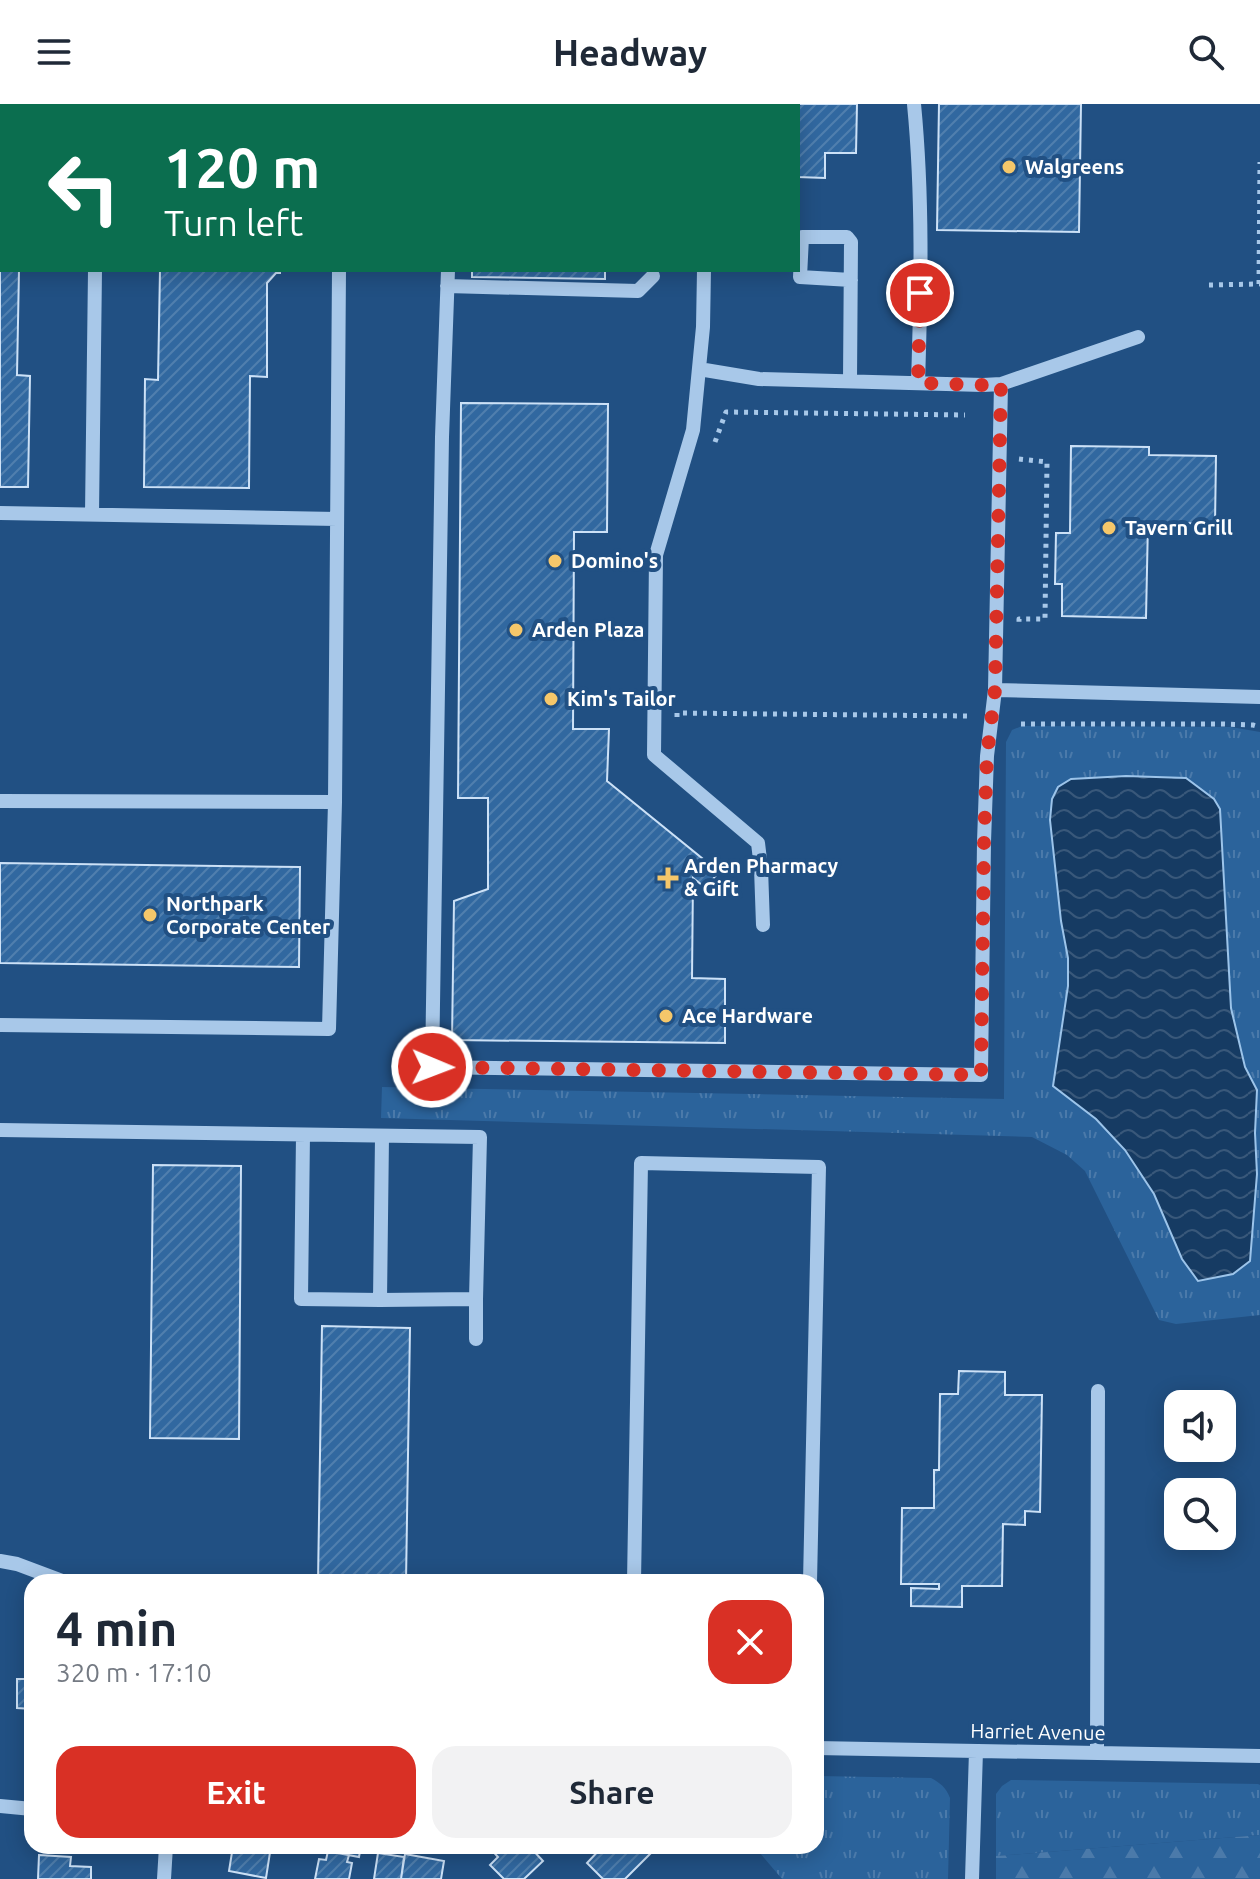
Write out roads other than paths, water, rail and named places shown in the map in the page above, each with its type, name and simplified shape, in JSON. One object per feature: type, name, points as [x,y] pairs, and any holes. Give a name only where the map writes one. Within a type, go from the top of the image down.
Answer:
[{"type":"street","points":[[914,104],[920,205],[918,383]]},
{"type":"street","points":[[850,381],[851,280],[851,242],[847,237],[802,237],[800,277],[851,280]]},
{"type":"street","points":[[92,514],[95,272]]},
{"type":"street","points":[[0,1025],[329,1029],[335,802],[339,272]]},
{"type":"street","points":[[448,272],[432,1067],[981,1075],[986,770],[995,690],[1001,384]]},
{"type":"street","points":[[704,272],[703,327],[693,430],[656,555],[654,755],[758,843],[763,925]]},
{"type":"street","points":[[447,286],[638,291],[653,276]]},
{"type":"street","points":[[699,369],[759,379],[1001,384],[1138,337]]},
{"type":"street","points":[[0,513],[337,519]]},
{"type":"street","points":[[995,690],[1260,697]]},
{"type":"street","points":[[0,801],[335,802]]},
{"type":"street","points":[[0,1130],[480,1137],[476,1339]]},
{"type":"street","points":[[303,1135],[301,1299],[476,1299]]},
{"type":"street","points":[[380,1300],[382,1137]]},
{"type":"street","points":[[634,1574],[641,1163],[819,1167],[810,1574]]},
{"type":"street","points":[[1097,1752],[1098,1391]]},
{"type":"street","points":[[0,1561],[44,1574]]},
{"type":"street","name":"Harriet Avenue","points":[[824,1748],[1260,1756]]},
{"type":"street","points":[[972,1879],[976,1751]]},
{"type":"street","points":[[0,1806],[24,1808]]},
{"type":"street","points":[[164,1879],[166,1854]]},
{"type":"water","points":[[1126,776],[1186,778],[1214,799],[1220,809],[1231,1008],[1245,1067],[1257,1090],[1257,1174],[1250,1261],[1233,1274],[1198,1281],[1182,1259],[1154,1194],[1125,1150],[1096,1119],[1053,1086],[1068,986],[1068,958],[1050,820],[1052,799],[1058,787],[1071,779]]},
{"type":"place","name":"Walgreens","points":[[1009,167]]},
{"type":"place","name":"Tavern Grill","points":[[1109,528]]},
{"type":"place","name":"Domino's","points":[[555,561]]},
{"type":"place","name":"Arden Plaza","points":[[516,630]]},
{"type":"place","name":"Kim's Tailor","points":[[551,699]]},
{"type":"place","name":"Arden Pharmacy & Gift","points":[[668,878]]},
{"type":"place","name":"Northpark Corporate Center","points":[[150,915]]},
{"type":"place","name":"Ace Hardware","points":[[666,1016]]}]
